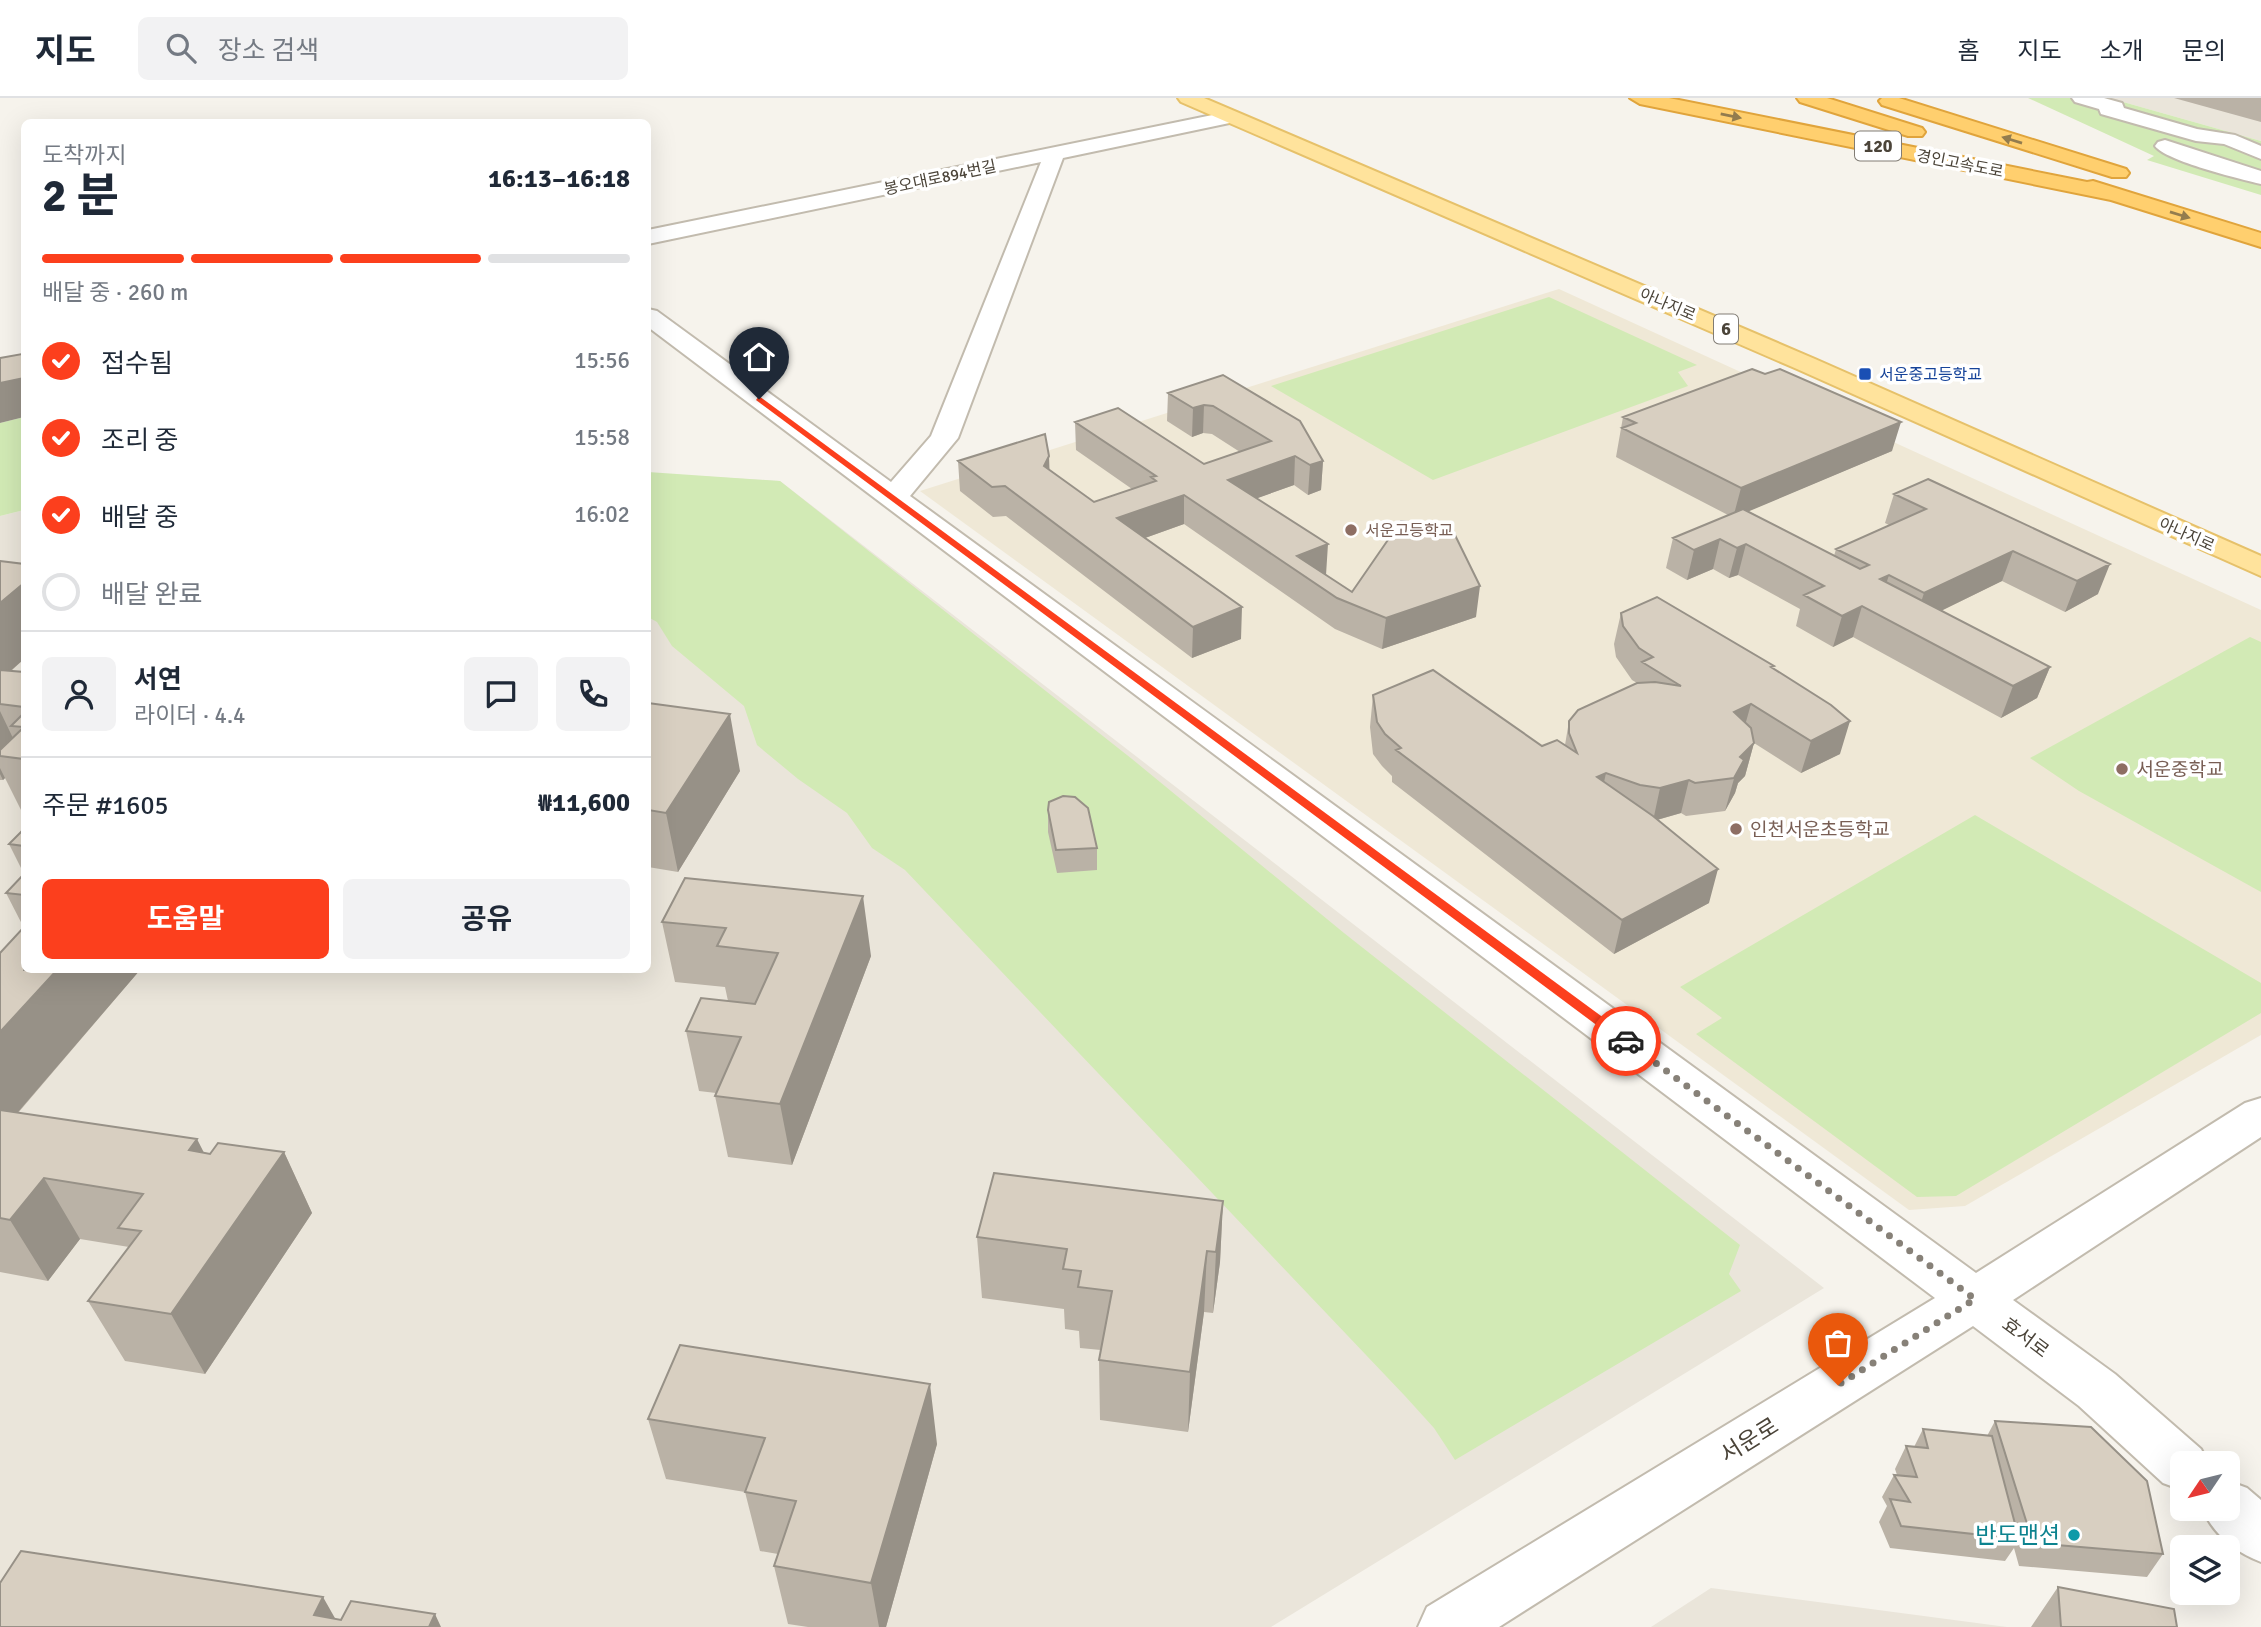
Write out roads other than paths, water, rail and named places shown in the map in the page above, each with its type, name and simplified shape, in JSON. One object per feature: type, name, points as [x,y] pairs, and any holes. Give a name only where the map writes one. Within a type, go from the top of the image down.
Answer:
[{"type":"highway","name":"경인고속도로","points":[[1640,98],[2115,194]]},
{"type":"highway","name":"경인고속도로","points":[[1807,98],[2261,240]]},
{"type":"highway","name":"경인고속도로","points":[[1878,98],[2135,177],[2016,120]]},
{"type":"main road","name":"아나지로","points":[[1188,98],[1807,363],[2261,567]]},
{"type":"street","points":[[2082,98],[2115,107],[2108,110],[2196,135],[2228,139],[2261,153]]},
{"type":"street","points":[[2058,101],[2106,114],[2110,121],[2187,147],[2261,178]]},
{"type":"street","name":"봉오대로894번길","points":[[651,236],[1233,117]]},
{"type":"street","points":[[2187,147],[2261,158]]},
{"type":"street","points":[[893,498],[944,438],[1055,153]]},
{"type":"street","name":"효서로","points":[[651,318],[2097,1390],[2170,1455]]},
{"type":"street","name":"서운로","points":[[1447,1627],[1975,1299],[2261,1115]]},
{"type":"street","points":[[2240,1517],[2261,1536]]},
{"type":"place","name":"서운중고등학교","points":[[1865,374]]},
{"type":"place","name":"서운고등학교","points":[[1351,530]]},
{"type":"place","name":"서운중학교","points":[[2122,769]]},
{"type":"place","name":"인천서운초등학교","points":[[1736,829]]},
{"type":"place","name":"반도맨션","points":[[2074,1535]]}]
